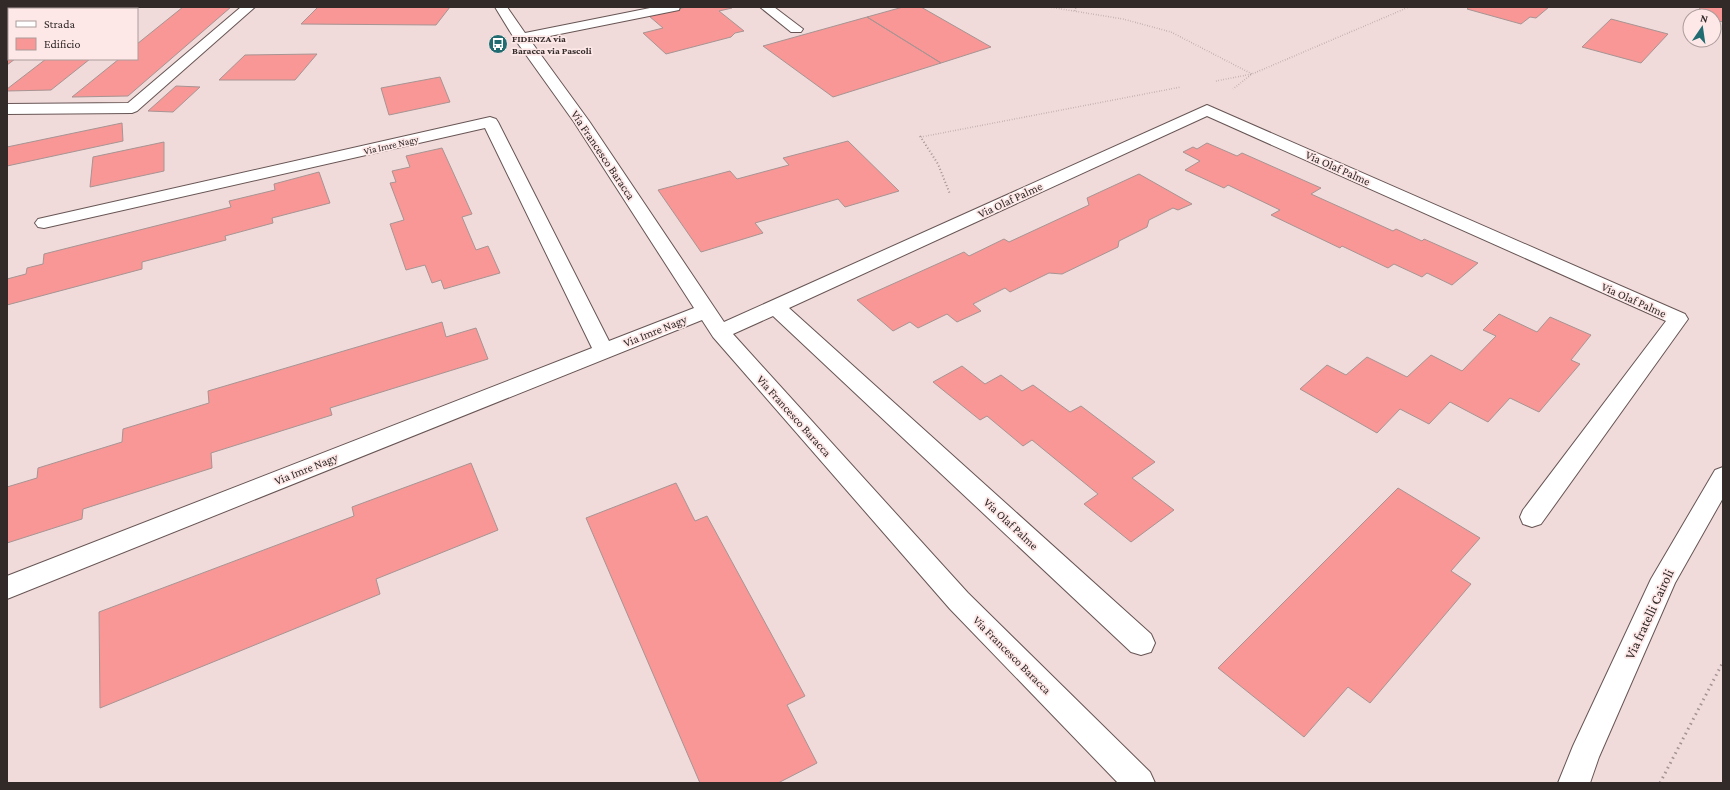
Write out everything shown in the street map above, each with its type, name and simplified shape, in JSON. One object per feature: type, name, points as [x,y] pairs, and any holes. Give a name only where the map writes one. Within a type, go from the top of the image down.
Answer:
[{"type":"street","points":[[7,110],[132,108],[249,7]]},
{"type":"street","name":"Via Francesco Baracca","points":[[501,7],[521,38],[581,121],[720,332],[959,601],[1139,783]]},
{"type":"street","points":[[521,38],[674,7]]},
{"type":"street","points":[[766,7],[796,29]]},
{"type":"street","name":"Via Olaf Palme","points":[[720,332],[1207,110],[1678,320],[1532,517]]},
{"type":"street","name":"Via Imre Nagy","points":[[44,223],[490,122],[604,351]]},
{"type":"street","name":"Via Olaf Palme","points":[[776,307],[1140,643]]},
{"type":"street","name":"Via Imre Nagy","points":[[7,588],[706,311]]},
{"type":"street","name":"Via fratelli Cairoli","points":[[1582,774],[1664,579],[1723,476]]},
{"type":"path","points":[[1049,7],[1123,19],[1171,32],[1252,74]]},
{"type":"path","points":[[1075,11],[1076,7]]},
{"type":"path","points":[[1213,81],[1252,74],[1409,7]]},
{"type":"path","points":[[951,197],[946,180],[930,149],[920,136],[1182,87]]},
{"type":"path","points":[[1660,783],[1723,662]]},
{"type":"building","points":[[40,7],[88,7],[86,8],[38,8]]},
{"type":"building","points":[[183,7],[231,7],[128,96],[72,97],[118,60],[138,60],[138,43]]},
{"type":"building","points":[[318,7],[450,7],[436,25],[301,24]]},
{"type":"building","points":[[686,7],[730,7],[732,8],[719,11],[744,31],[735,33],[731,37],[666,54],[643,33],[663,28],[649,16]]},
{"type":"building","points":[[903,7],[921,7],[991,47],[941,63],[867,17]]},
{"type":"building","points":[[1469,7],[1549,7],[1536,18],[1530,17],[1521,24],[1467,9]]},
{"type":"building","points":[[1723,7],[1723,22],[1722,8],[1700,8]]},
{"type":"building","points":[[867,17],[941,63],[833,97],[763,46]]},
{"type":"building","points":[[1611,19],[1668,34],[1641,63],[1582,47]]},
{"type":"building","points":[[7,29],[8,60],[14,60],[7,65]]},
{"type":"building","points":[[317,54],[295,80],[219,80],[245,55]]},
{"type":"building","points":[[45,60],[89,60],[51,90],[7,91],[7,89]]},
{"type":"building","points":[[440,77],[450,102],[389,115],[381,88]]},
{"type":"building","points":[[176,86],[200,87],[173,112],[148,111]]},
{"type":"building","points":[[122,123],[123,141],[7,166],[7,147]]},
{"type":"building","points":[[848,141],[899,191],[845,207],[838,199],[755,223],[763,233],[701,252],[658,190],[730,171],[737,179],[789,165],[783,158]]},
{"type":"building","points":[[164,142],[164,171],[90,187],[93,157]]},
{"type":"building","points":[[1207,143],[1237,156],[1242,153],[1321,188],[1311,194],[1393,231],[1396,229],[1422,241],[1424,239],[1478,263],[1452,285],[1427,273],[1422,277],[1394,264],[1388,268],[1342,246],[1340,248],[1271,215],[1280,210],[1228,185],[1224,188],[1185,170],[1200,161],[1183,152],[1193,147],[1197,149]]},
{"type":"building","points":[[442,148],[472,214],[462,217],[476,250],[488,246],[500,273],[444,289],[441,280],[432,283],[425,265],[406,270],[390,224],[404,220],[390,183],[396,182],[392,171],[410,167],[406,156]]},
{"type":"building","points":[[319,172],[330,203],[272,218],[273,223],[225,236],[226,240],[142,262],[142,269],[7,305],[7,279],[26,274],[27,268],[43,264],[44,254],[231,207],[229,201],[275,190],[274,184]]},
{"type":"building","points":[[1139,174],[1192,204],[1178,210],[1173,208],[1149,220],[1147,227],[1119,241],[1118,247],[1062,274],[1049,273],[1010,292],[1005,288],[973,304],[981,311],[957,322],[947,314],[918,328],[910,322],[893,331],[857,300],[964,252],[969,256],[1004,239],[1009,242],[1089,205],[1087,198]]},
{"type":"building","points":[[1499,314],[1537,332],[1550,317],[1591,335],[1571,360],[1580,364],[1539,412],[1510,398],[1488,422],[1450,402],[1429,424],[1400,409],[1377,433],[1300,389],[1327,365],[1346,375],[1367,357],[1407,377],[1431,355],[1462,371],[1496,336],[1483,330]]},
{"type":"building","points":[[442,322],[446,337],[476,328],[488,359],[330,408],[332,415],[211,453],[212,468],[83,509],[82,519],[7,543],[7,487],[37,478],[38,468],[122,442],[123,429],[209,403],[208,391]]},
{"type":"building","points":[[962,366],[985,384],[1001,375],[1022,391],[1033,385],[1070,412],[1081,406],[1155,462],[1132,478],[1174,510],[1131,542],[1084,504],[1098,494],[1032,440],[1023,446],[987,416],[980,420],[933,382]]},
{"type":"building","points":[[471,463],[498,530],[376,579],[380,594],[100,708],[99,612],[354,516],[352,507]]},
{"type":"building","points":[[676,483],[695,521],[707,516],[805,696],[787,705],[817,763],[778,783],[700,783],[586,518]]},
{"type":"building","points":[[1398,488],[1480,538],[1451,571],[1471,584],[1370,703],[1348,687],[1304,737],[1218,668]]},
{"type":"place","name":"FIDENZA via Baracca via Pascoli","points":[[498,44]]}]
